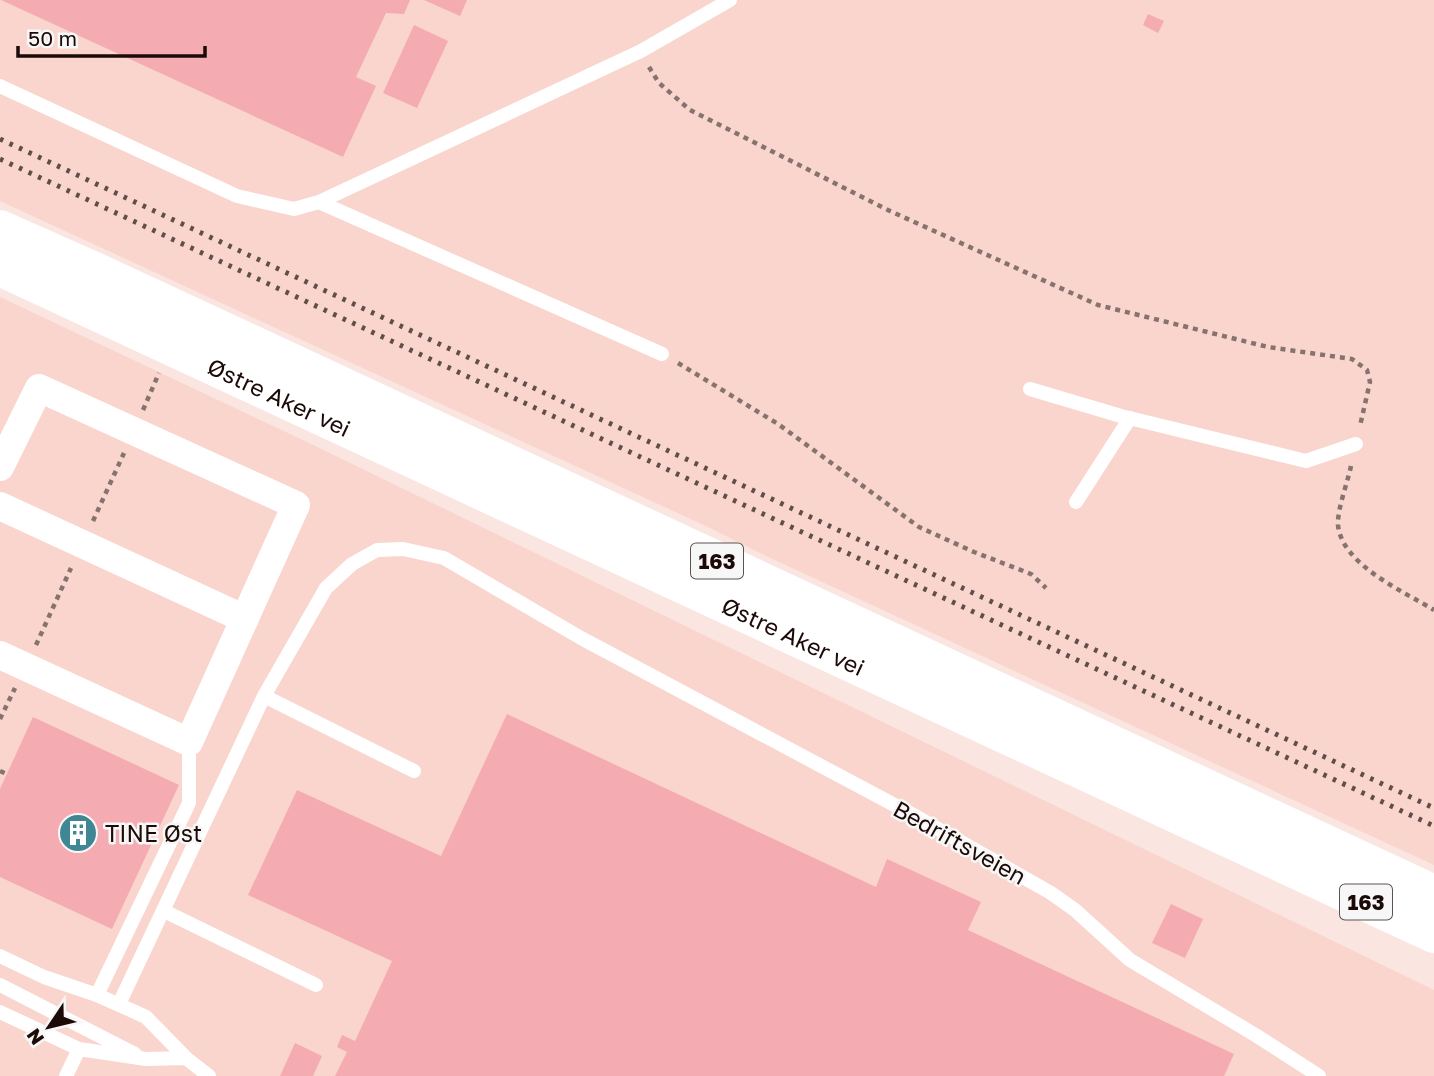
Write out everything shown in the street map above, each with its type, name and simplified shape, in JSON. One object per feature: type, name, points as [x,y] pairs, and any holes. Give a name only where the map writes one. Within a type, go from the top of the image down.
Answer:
[{"type":"highway","name":"Østre Aker vei","points":[[0,229],[1434,894]]},
{"type":"highway","name":"Østre Aker vei","points":[[0,267],[1434,934]]},
{"type":"street","points":[[0,467],[39,387],[296,505],[246,619],[216,677],[189,742],[0,655]]},
{"type":"street","points":[[0,506],[246,619]]},
{"type":"lane","points":[[0,86],[237,196],[294,209],[318,202],[641,51],[730,0]]},
{"type":"lane","points":[[318,202],[662,354]]},
{"type":"lane","points":[[1030,388],[1130,418],[1306,461],[1356,444]]},
{"type":"lane","points":[[1076,502],[1130,418]]},
{"type":"lane","name":"Bedriftsveien","points":[[119,1004],[264,696],[326,587],[352,564],[377,550],[403,549],[444,558],[581,638],[917,817],[1051,893],[1075,910],[1130,960],[1319,1076]]},
{"type":"lane","points":[[264,696],[414,771]]},
{"type":"lane","points":[[97,995],[189,803],[189,742]]},
{"type":"lane","points":[[164,911],[316,985]]},
{"type":"lane","points":[[0,956],[146,1017],[186,1058],[209,1076]]},
{"type":"lane","points":[[0,985],[146,1059]]},
{"type":"lane","points":[[0,1012],[79,1049],[146,1059],[186,1058]]},
{"type":"lane","points":[[64,1074],[79,1049]]},
{"type":"path","points":[[641,51],[659,83],[690,110],[890,211],[1098,305],[1268,347],[1352,359],[1367,370],[1370,382],[1338,524],[1344,547],[1365,568],[1434,610]]},
{"type":"path","points":[[662,354],[778,424],[919,527],[1031,574],[1046,588]]},
{"type":"path","points":[[0,771],[7,774]]},
{"type":"shaded area","points":[[0,0],[1434,0],[1434,865],[0,201]]},
{"type":"shaded area","points":[[0,297],[309,443],[1434,990],[1434,1076],[0,1076]]},
{"type":"building","points":[[1,0],[410,0],[404,14],[386,13],[356,77],[376,86],[343,157]]},
{"type":"building","points":[[424,0],[467,0],[460,16]]},
{"type":"building","points":[[1148,14],[1164,21],[1158,33],[1143,25]]},
{"type":"building","points":[[414,25],[448,41],[417,108],[383,93]]},
{"type":"building","points":[[507,714],[876,887],[887,859],[981,902],[968,930],[1234,1054],[1224,1076],[335,1076],[347,1052],[337,1047],[342,1035],[355,1041],[392,961],[248,895],[297,790],[441,856]]},
{"type":"building","name":"TINE Øst","points":[[33,717],[179,785],[112,929],[0,877],[0,789]]},
{"type":"building","points":[[1171,904],[1203,919],[1185,958],[1152,943]]},
{"type":"building","points":[[295,1043],[322,1056],[313,1076],[280,1076]]},
{"type":"railway","points":[[0,139],[1434,808]]},
{"type":"railway","points":[[0,159],[1434,826]]},
{"type":"place","name":"TINE Øst","points":[[78,833]]}]
